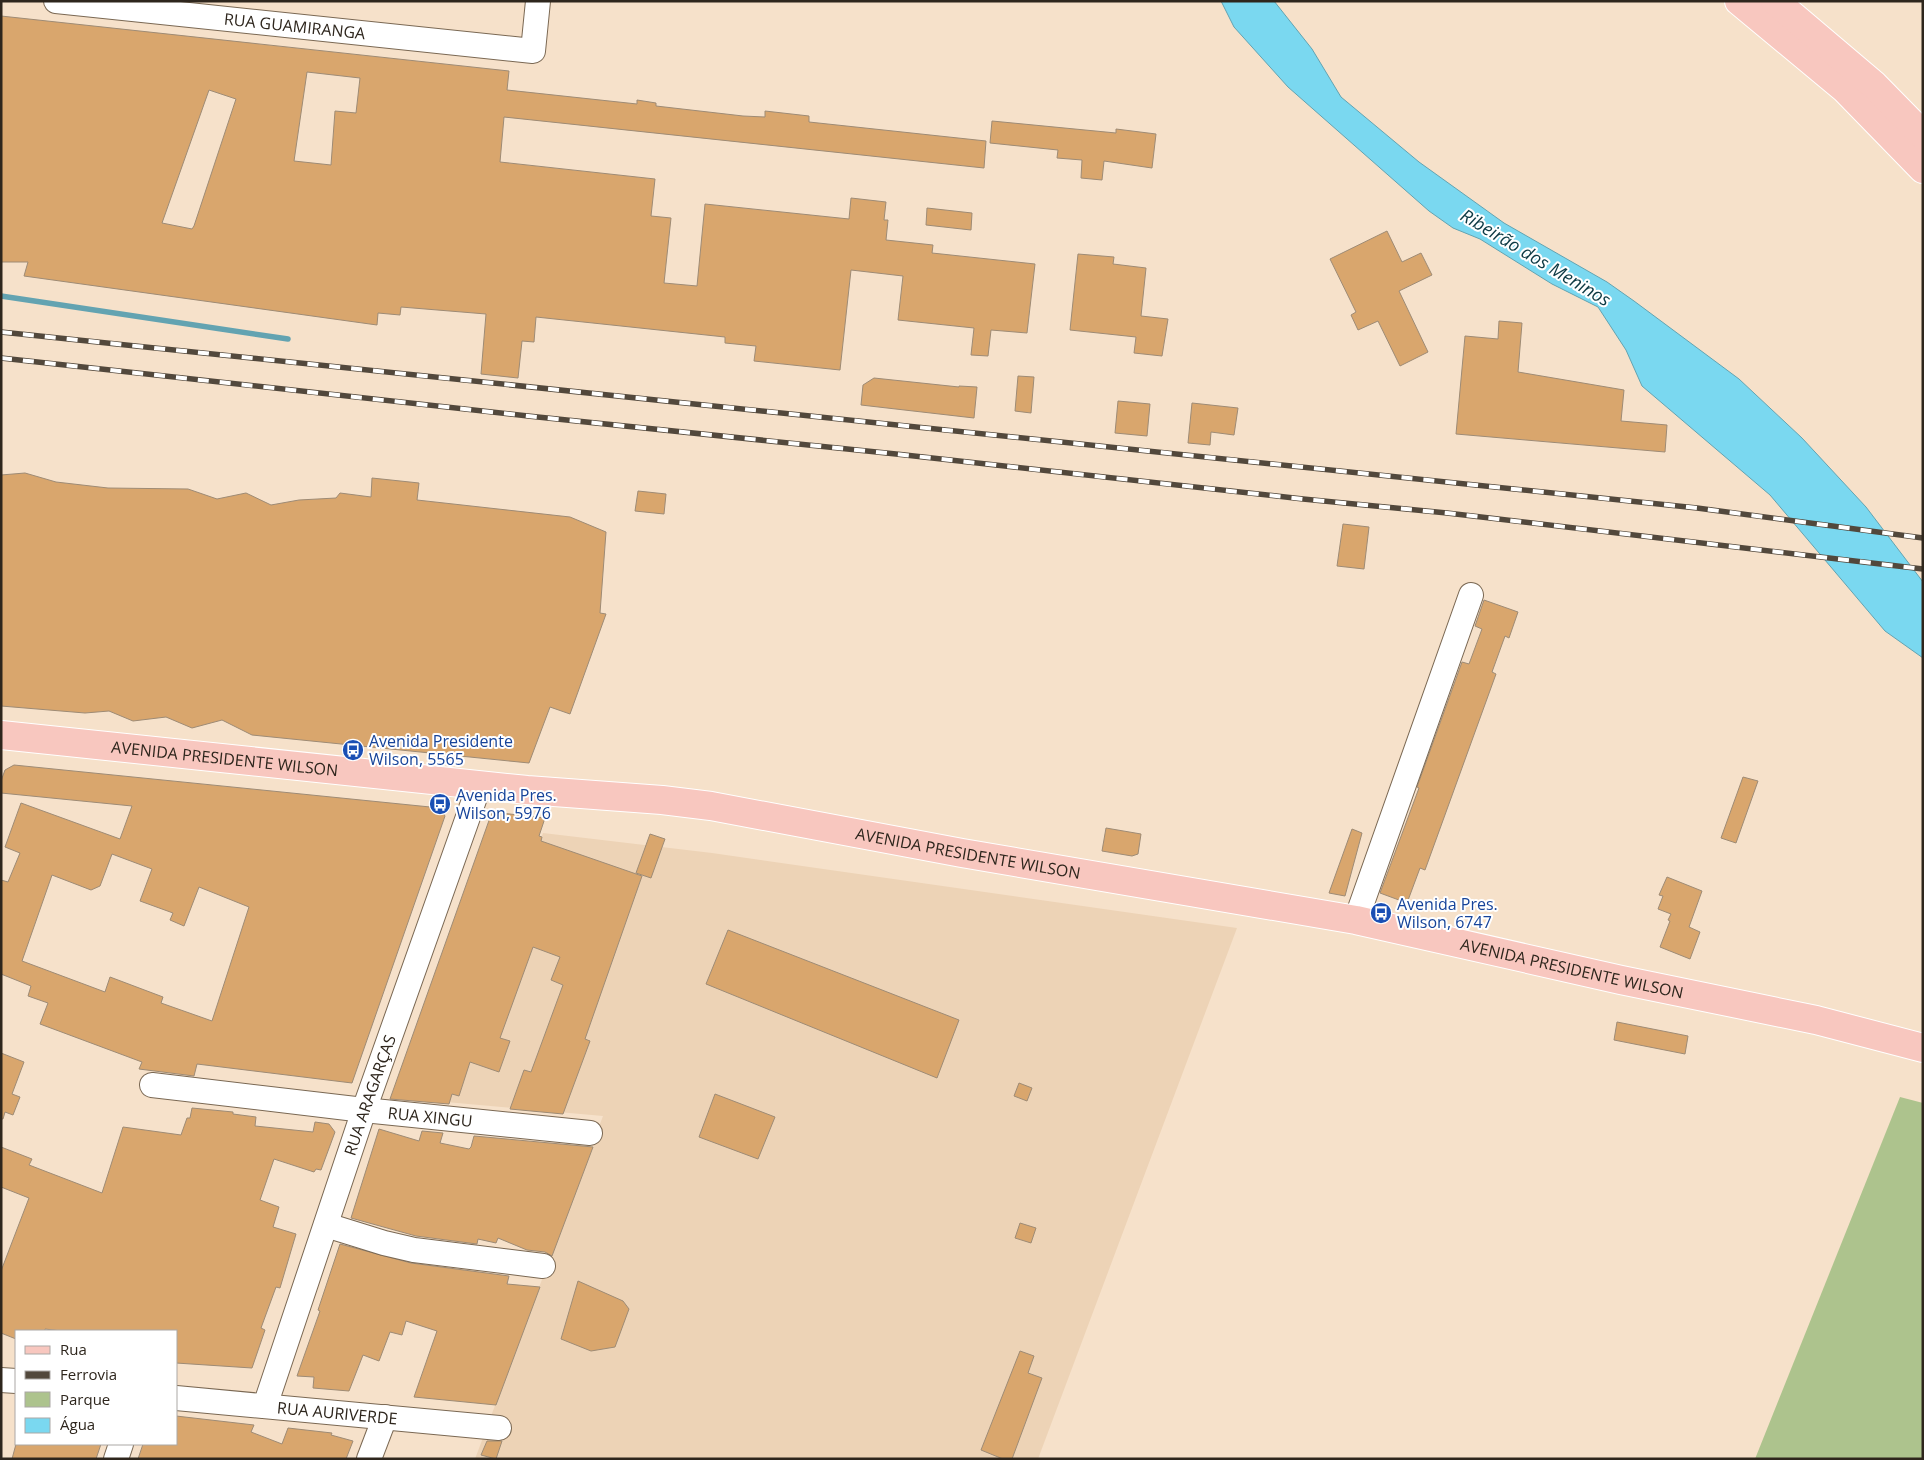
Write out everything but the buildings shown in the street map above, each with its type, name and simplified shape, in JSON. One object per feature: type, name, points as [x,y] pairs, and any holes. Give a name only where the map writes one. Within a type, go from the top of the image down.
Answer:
[{"type":"main road","points":[[1740,1],[1845,89],[1923,169]]},
{"type":"main road","points":[[1775,1],[1874,85],[1923,135]]},
{"type":"main road","name":"AVENIDA PRESIDENTE WILSON","points":[[1,736],[479,786],[662,800],[711,806],[962,854],[1356,920],[1621,980],[1816,1020],[1923,1048]]},
{"type":"street","name":"RUA GUAMIRANGA","points":[[56,1],[533,51],[538,1]]},
{"type":"street","points":[[1356,920],[1472,595]]},
{"type":"street","name":"RUA ARAGARÇAS","points":[[265,1406],[364,1110],[479,786]]},
{"type":"street","name":"RUA XINGU","points":[[152,1086],[590,1133]]},
{"type":"street","points":[[326,1225],[414,1250],[543,1266]]},
{"type":"street","points":[[1,1380],[15,1381]]},
{"type":"street","name":"RUA AURIVERDE","points":[[178,1398],[498,1428]]},
{"type":"street","points":[[370,1459],[385,1417]]},
{"type":"street","points":[[116,1459],[121,1445]]},
{"type":"shaded area","points":[[543,833],[712,853],[1237,928],[1038,1459],[475,1459],[603,1116],[446,1102]]},
{"type":"green space","points":[[1900,1097],[1923,1103],[1923,1459],[1755,1459]]},
{"type":"water","name":"Ribeirão dos Meninos","points":[[1221,1],[1274,1],[1312,49],[1341,97],[1419,162],[1504,223],[1607,282],[1739,379],[1802,438],[1866,507],[1923,582],[1923,658],[1885,631],[1770,495],[1642,386],[1626,350],[1598,307],[1552,284],[1480,239],[1453,228],[1429,211],[1288,87],[1234,27]]},
{"type":"waterway","points":[[1,296],[288,339]]},
{"type":"railway","points":[[1,332],[1697,508],[1923,538]]},
{"type":"railway","points":[[1,358],[528,416],[1447,513],[1923,569]]},
{"type":"place","name":"Avenida Presidente Wilson, 5565","points":[[353,750]]},
{"type":"place","name":"Avenida Pres. Wilson, 5976","points":[[440,804]]},
{"type":"place","name":"Avenida Pres. Wilson, 6747","points":[[1381,913]]}]
